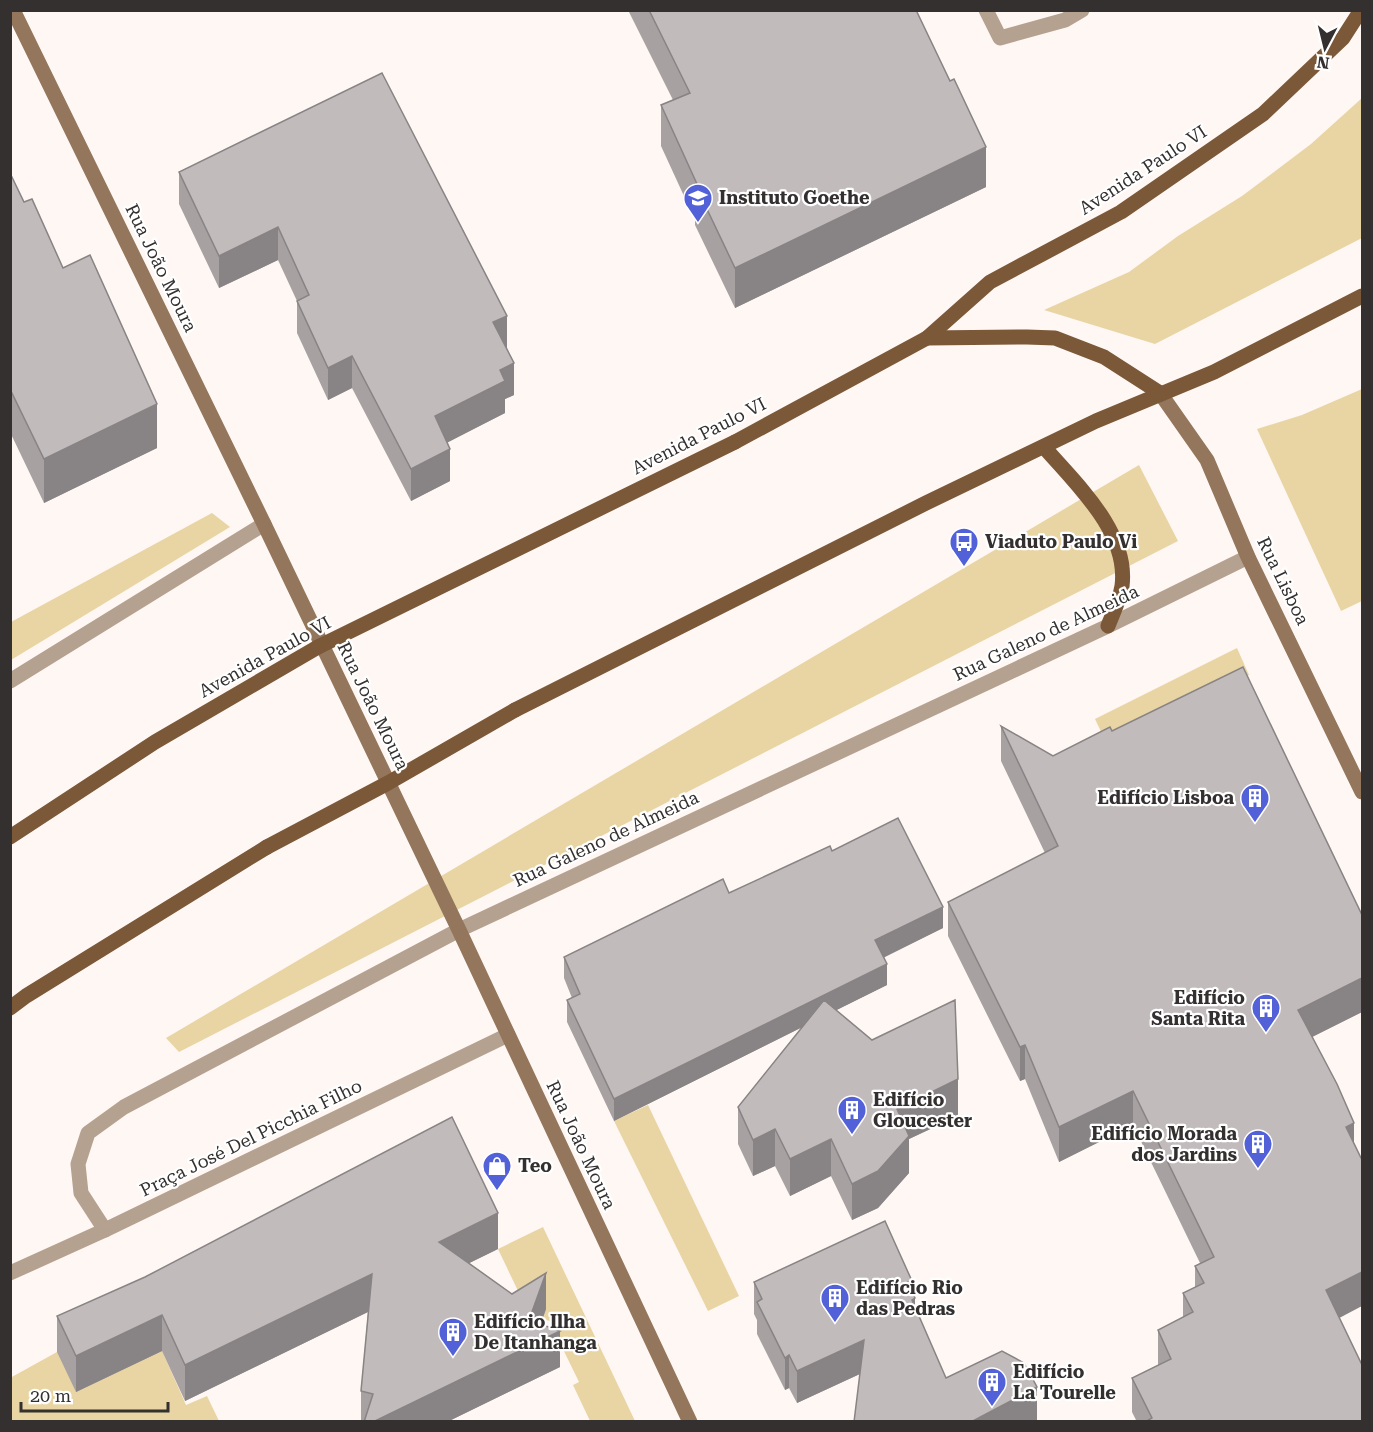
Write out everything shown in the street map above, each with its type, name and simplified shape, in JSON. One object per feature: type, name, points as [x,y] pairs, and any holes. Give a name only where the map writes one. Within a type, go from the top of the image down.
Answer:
[{"type":"main road","name":"Avenida Paulo VI","points":[[10,837],[155,742],[318,647],[735,442],[927,338],[990,282],[1121,212],[1263,114],[1343,38],[1361,10]]},
{"type":"main road","points":[[10,1008],[267,847],[388,783],[515,710],[926,503],[1096,421],[1214,372],[1362,296]]},
{"type":"main road","points":[[927,338],[1055,338],[1104,357],[1160,393]]},
{"type":"main road","points":[[1044,447],[1094,505],[1108,525],[1121,560],[1122,586],[1108,626]]},
{"type":"street","name":"Rua João Moura","points":[[13,10],[459,930],[690,1422]]},
{"type":"street","points":[[986,10],[1000,38],[1065,20],[1082,10]]},
{"type":"street","name":"Rua Lisboa","points":[[1160,393],[1207,460],[1248,557],[1362,792]]},
{"type":"street","points":[[10,681],[264,524]]},
{"type":"street","name":"Rua Galeno de Almeida","points":[[105,1230],[81,1193],[78,1164],[88,1132],[124,1107],[459,930],[1108,626],[1248,557]]},
{"type":"street","name":"Praça José Del Picchia Filho","points":[[10,1273],[105,1230],[508,1035]]},
{"type":"shaded area","points":[[1362,98],[1362,238],[1155,344],[1044,310],[1129,272],[1178,236],[1242,196],[1311,144]]},
{"type":"shaded area","points":[[1362,389],[1362,601],[1341,611],[1257,429],[1302,415]]},
{"type":"shaded area","points":[[1139,465],[1178,541],[179,1052],[166,1038]]},
{"type":"shaded area","points":[[212,513],[230,527],[11,660],[11,622]]},
{"type":"shaded area","points":[[1237,648],[1249,675],[1107,744],[1095,719]]},
{"type":"shaded area","points":[[648,1105],[739,1296],[708,1311],[614,1121]]},
{"type":"shaded area","points":[[543,1227],[635,1421],[590,1421],[573,1385],[579,1382],[558,1339],[562,1324],[530,1316],[498,1249]]},
{"type":"shaded area","points":[[145,1312],[186,1405],[207,1396],[219,1421],[11,1421],[10,1378],[57,1352]]},
{"type":"building","points":[[649,10],[916,10],[950,81],[954,79],[986,147],[735,268],[661,105],[690,93]]},
{"type":"building","points":[[382,73],[507,316],[493,322],[514,363],[500,370],[505,381],[435,416],[450,449],[411,469],[352,356],[328,368],[297,301],[309,295],[278,227],[219,256],[179,172]]},
{"type":"building","points":[[10,173],[24,202],[32,199],[63,268],[90,255],[157,404],[44,459],[10,389]]},
{"type":"building","points":[[1243,667],[1362,915],[1362,978],[1298,1010],[1337,1084],[1354,1123],[1346,1127],[1362,1160],[1362,1272],[1326,1290],[1362,1365],[1362,1422],[1145,1422],[1152,1418],[1132,1378],[1171,1359],[1158,1330],[1193,1312],[1183,1293],[1204,1283],[1195,1266],[1214,1257],[1133,1091],[1059,1127],[1025,1045],[1020,1047],[948,902],[1058,846],[1001,726],[1053,756],[1110,727],[1112,731]]},
{"type":"building","points":[[898,818],[943,907],[875,940],[887,964],[614,1099],[567,1000],[580,994],[564,957],[723,879],[729,893],[830,846],[832,851]]},
{"type":"building","points":[[824,1000],[872,1040],[955,1000],[958,1079],[897,1109],[909,1136],[878,1171],[852,1184],[831,1139],[790,1159],[775,1129],[753,1140],[738,1107]]},
{"type":"building","points":[[452,1117],[498,1213],[439,1242],[512,1294],[546,1273],[529,1320],[560,1331],[373,1422],[364,1422],[373,1394],[361,1391],[372,1274],[185,1365],[162,1315],[76,1356],[57,1316],[145,1277]]},
{"type":"building","points":[[885,1221],[912,1281],[908,1282],[915,1298],[912,1300],[946,1378],[1002,1351],[1024,1363],[1037,1387],[971,1422],[854,1422],[864,1340],[797,1371],[789,1355],[785,1358],[757,1302],[762,1299],[754,1282]]},
{"type":"place","name":"Instituto Goethe","points":[[698,224]]},
{"type":"place","name":"Viaduto Paulo Vi","points":[[964,568]]},
{"type":"place","name":"Edifício Lisboa","points":[[1255,824]]},
{"type":"place","name":"Edifício Santa Rita","points":[[1266,1034]]},
{"type":"place","name":"Edifício Gloucester","points":[[852,1136]]},
{"type":"place","name":"Edifício Morada dos Jardins","points":[[1258,1170]]},
{"type":"place","name":"Teo","points":[[497,1192]]},
{"type":"place","name":"Edifício Rio das Pedras","points":[[835,1324]]},
{"type":"place","name":"Edifício Ilha De Itanhanga","points":[[453,1358]]},
{"type":"place","name":"Edifício La Tourelle","points":[[992,1408]]}]
